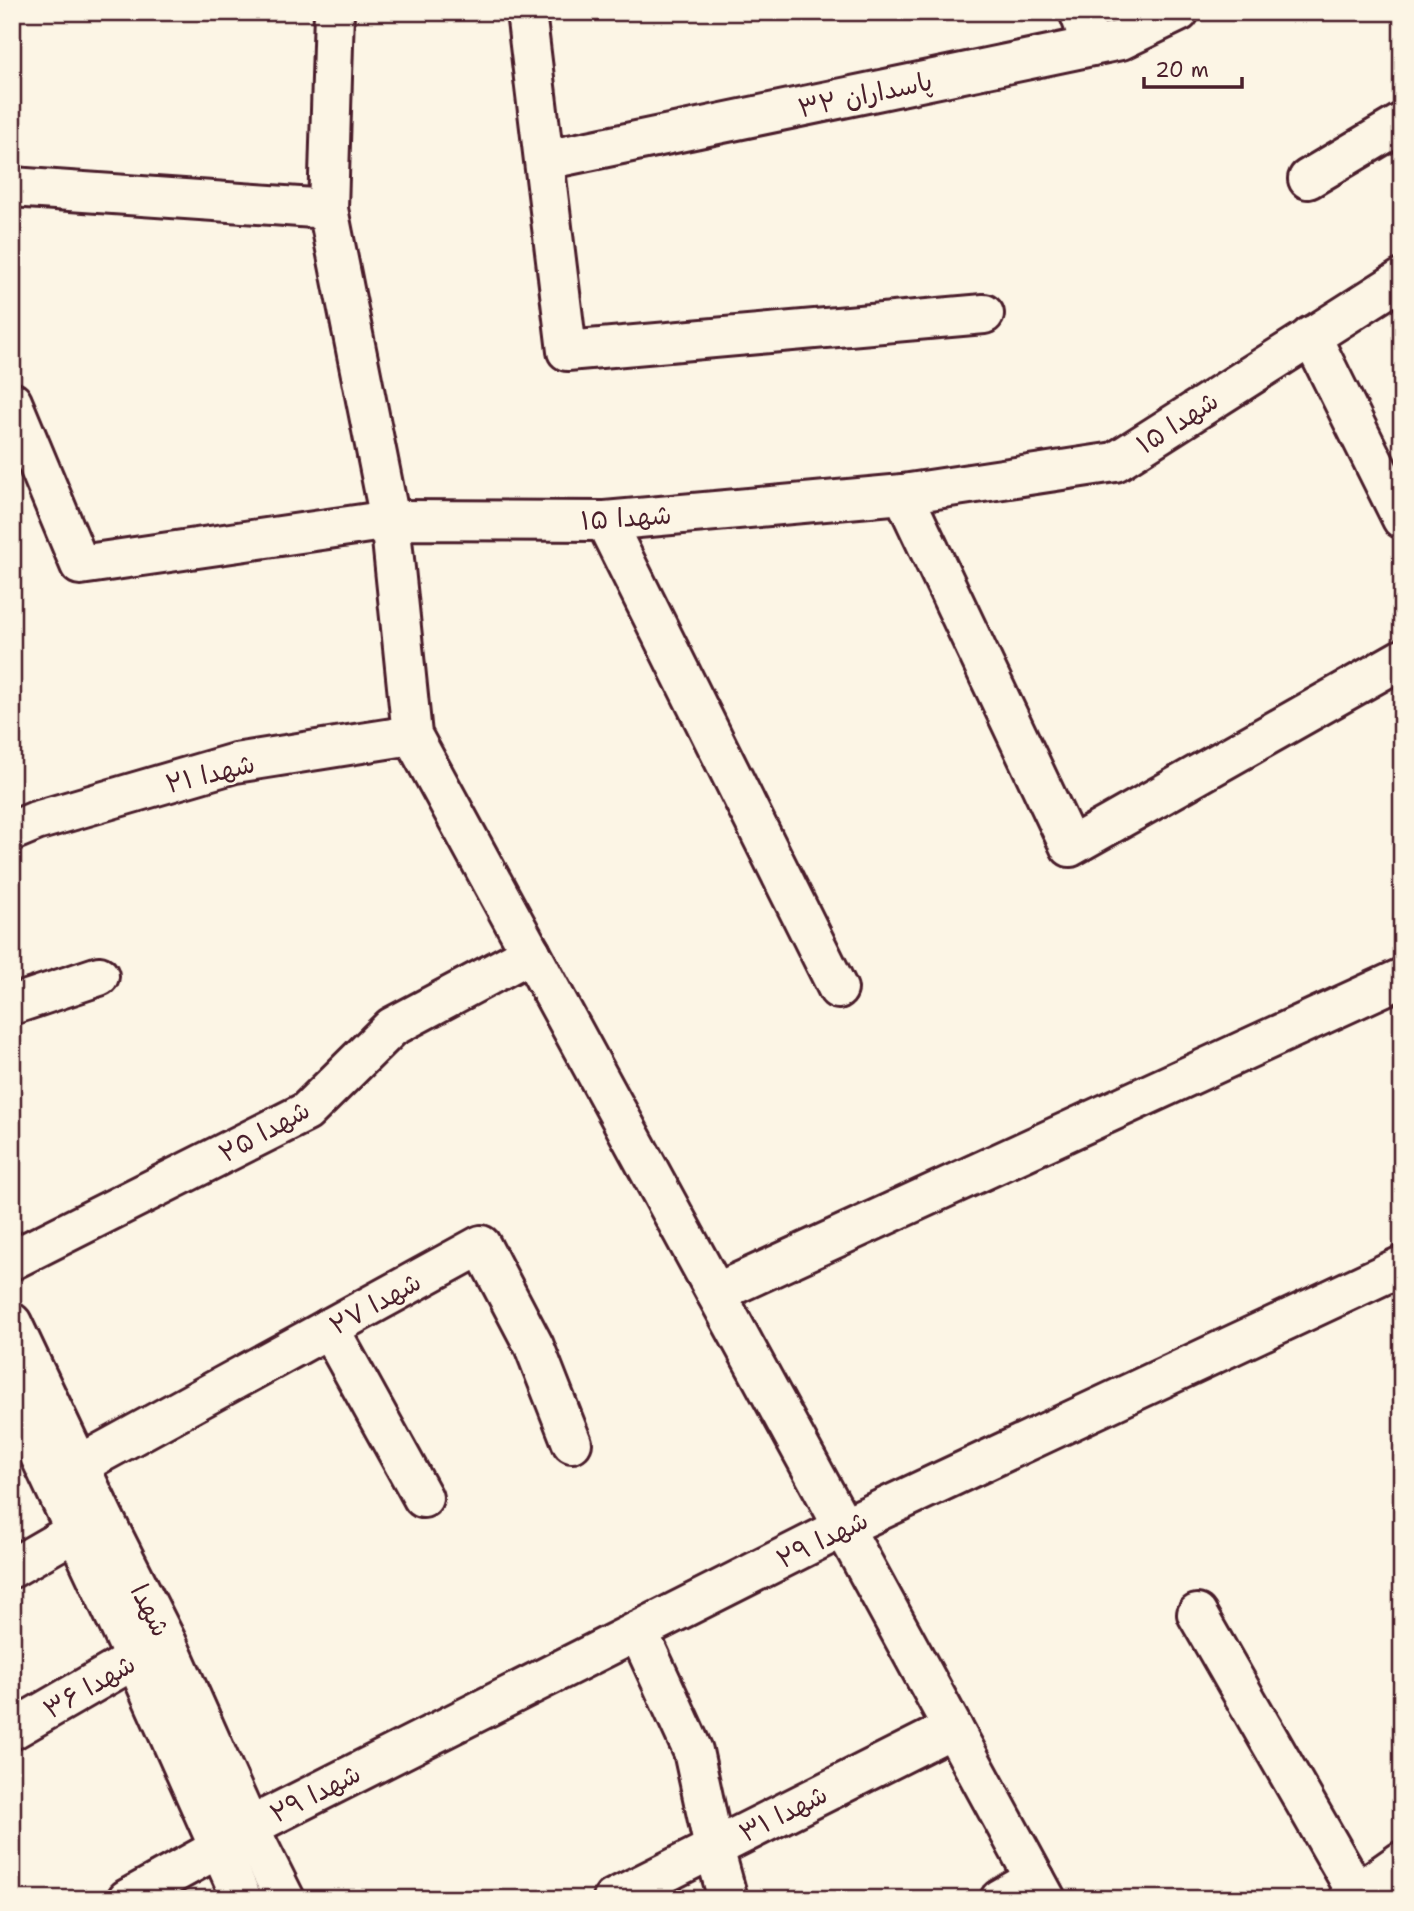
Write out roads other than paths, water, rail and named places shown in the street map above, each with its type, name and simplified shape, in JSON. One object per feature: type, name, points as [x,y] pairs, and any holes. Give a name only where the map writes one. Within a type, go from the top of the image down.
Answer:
[{"type":"street","points":[[334,12],[328,209],[390,520],[412,735],[1041,1889],[1000,1899]]},
{"type":"street","points":[[526,12],[568,351],[984,314]]},
{"type":"street","name":"پاسداران ۳۲","points":[[545,160],[1086,29],[1121,40],[1179,12]]},
{"type":"street","points":[[1308,179],[1402,123]]},
{"type":"street","points":[[12,187],[328,209]]},
{"type":"street","name":"شهدا ۱۵","points":[[13,410],[80,565],[390,520],[605,521],[902,494],[1115,462],[1402,279]]},
{"type":"street","points":[[1311,336],[1402,519]]},
{"type":"street","points":[[902,494],[1070,847],[1402,659]]},
{"type":"street","points":[[605,521],[838,989]]},
{"type":"street","name":"شهدا ۲۱","points":[[12,831],[36,821],[235,763],[412,735]]},
{"type":"street","name":"شهدا ۲۵","points":[[12,1260],[306,1112],[392,1027],[531,953]]},
{"type":"street","points":[[12,1005],[99,976]]},
{"type":"street","points":[[716,1293],[1402,978]]},
{"type":"street","name":"شهدا ۲۷","points":[[79,1465],[481,1245],[534,1346],[572,1443]]},
{"type":"street","name":"شهدا ۲۹","points":[[127,1899],[234,1837],[844,1527],[1402,1266]]},
{"type":"street","name":"شهدا","points":[[12,1323],[79,1465],[151,1651],[234,1837],[285,1899]]},
{"type":"street","points":[[329,1328],[423,1498]]},
{"type":"street","name":"شهدا","points":[[12,1396],[49,1479],[76,1531],[151,1651]]},
{"type":"street","points":[[12,1568],[76,1531]]},
{"type":"street","points":[[1197,1614],[1353,1896],[1402,1861]]},
{"type":"street","points":[[638,1631],[693,1751],[728,1899]]},
{"type":"street","name":"شهدا ۳۶","points":[[12,1730],[151,1651]]},
{"type":"street","name":"شهدا ۳۱","points":[[613,1899],[953,1728]]},
{"type":"street","name":"شهدا","points":[[234,1837],[242,1899]]}]
